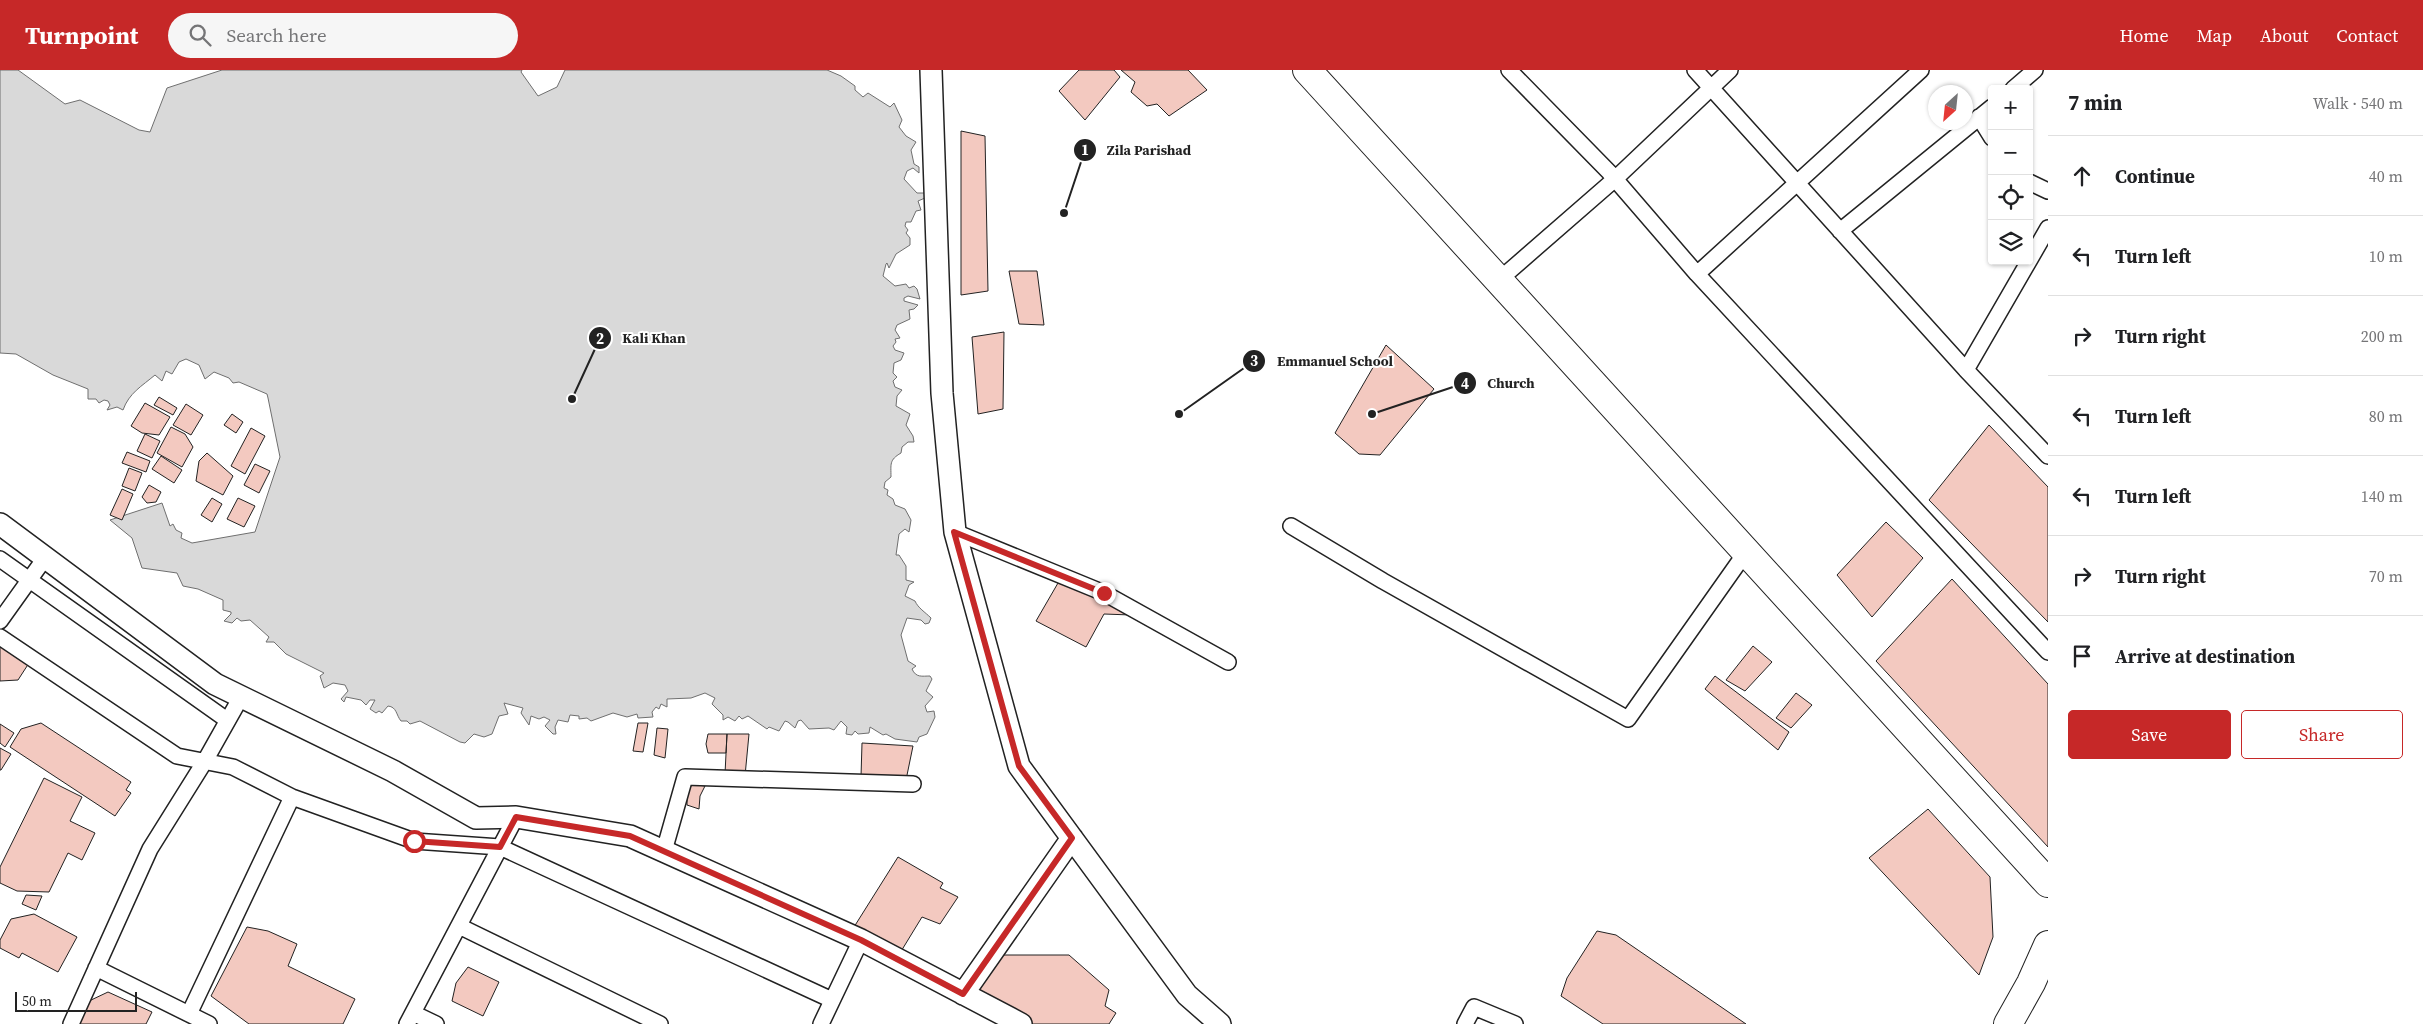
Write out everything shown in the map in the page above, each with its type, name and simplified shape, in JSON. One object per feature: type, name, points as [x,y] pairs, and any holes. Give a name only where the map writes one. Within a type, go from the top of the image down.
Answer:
[{"type":"highway","points":[[1307,70],[2048,883]]},
{"type":"highway","points":[[2008,1024],[2031,983],[2048,945]]},
{"type":"main road","points":[[931,70],[942,393],[954,532],[1019,766],[1187,995],[1220,1024]]},
{"type":"main road","points":[[0,524],[215,684],[393,772],[476,818],[516,817],[630,836],[861,940],[1021,1024]]},
{"type":"main road","points":[[963,994],[1072,838]]},
{"type":"street","points":[[1509,70],[1615,179],[1697,274],[2048,652]]},
{"type":"street","points":[[1696,70],[1966,370],[2048,456]]},
{"type":"street","points":[[1498,280],[1615,179],[1730,70]]},
{"type":"street","points":[[1697,274],[1921,70]]},
{"type":"street","points":[[2018,85],[2035,70]]},
{"type":"street","points":[[1840,231],[1988,110]]},
{"type":"street","points":[[1979,117],[1988,132]]},
{"type":"street","points":[[2033,184],[2048,191]]},
{"type":"street","points":[[2033,254],[2048,228]]},
{"type":"street","points":[[1966,370],[2027,265]]},
{"type":"street","points":[[1291,526],[1383,581],[1628,719],[1746,552]]},
{"type":"street","points":[[954,532],[1104,593],[1228,662]]},
{"type":"street","points":[[0,621],[46,558]]},
{"type":"street","points":[[0,559],[227,720]]},
{"type":"street","points":[[0,637],[177,756],[233,767],[292,797],[414,841],[500,847],[832,1000]]},
{"type":"street","points":[[71,1024],[150,850],[205,761],[241,696]]},
{"type":"street","points":[[664,851],[684,777],[913,784]]},
{"type":"street","points":[[189,1014],[292,797]]},
{"type":"street","points":[[436,1024],[410,1018],[516,817]]},
{"type":"street","points":[[460,926],[660,1024]]},
{"type":"street","points":[[821,1024],[861,940]]},
{"type":"street","points":[[96,968],[209,1024]]},
{"type":"street","points":[[1465,1024],[1474,1007],[1516,1024]]},
{"type":"shaded area","points":[[0,70],[18,70],[65,104],[80,100],[139,130],[150,132],[167,88],[222,70],[522,70],[521,72],[538,96],[557,87],[565,70],[827,70],[841,76],[855,86],[855,90],[863,97],[868,93],[890,107],[894,103],[902,120],[899,127],[906,136],[916,142],[911,150],[914,164],[919,167],[919,173],[913,168],[907,171],[904,179],[917,193],[925,193],[925,198],[918,201],[921,210],[916,211],[911,222],[906,222],[905,226],[908,230],[906,233],[910,238],[910,245],[896,254],[889,268],[886,264],[883,276],[895,286],[906,284],[909,288],[914,286],[920,299],[908,296],[904,298],[904,301],[918,305],[914,309],[909,310],[910,319],[897,325],[895,330],[900,338],[895,339],[896,342],[893,346],[895,350],[904,353],[901,360],[894,363],[893,373],[897,377],[893,381],[895,387],[902,390],[897,396],[896,406],[910,414],[906,425],[913,436],[914,442],[908,442],[902,447],[901,453],[893,460],[891,477],[885,482],[884,488],[888,490],[887,495],[893,499],[895,505],[905,509],[911,520],[909,532],[905,529],[899,534],[896,555],[899,555],[906,566],[906,580],[914,582],[909,585],[905,596],[915,601],[931,618],[929,623],[925,624],[921,620],[907,618],[901,635],[908,661],[916,666],[912,669],[915,674],[930,676],[932,679],[926,691],[933,697],[925,706],[927,712],[934,711],[935,717],[927,734],[919,737],[917,742],[895,739],[886,734],[883,735],[870,727],[869,733],[858,734],[855,731],[852,735],[846,734],[847,727],[841,721],[834,730],[829,728],[809,729],[801,720],[798,721],[795,728],[785,721],[779,731],[769,727],[767,729],[748,716],[742,719],[739,716],[735,721],[728,717],[723,720],[723,715],[712,704],[715,698],[705,693],[691,698],[667,699],[667,707],[661,704],[659,709],[656,707],[652,712],[653,717],[638,718],[637,714],[627,717],[613,713],[591,721],[587,718],[579,719],[579,716],[570,715],[568,722],[558,720],[555,727],[556,734],[553,734],[545,726],[550,720],[544,717],[539,719],[531,716],[529,725],[521,713],[523,708],[504,703],[508,714],[499,716],[492,734],[484,737],[474,734],[465,743],[460,742],[420,721],[410,724],[407,721],[401,721],[395,710],[391,707],[388,706],[382,713],[379,711],[376,713],[370,709],[375,700],[370,700],[366,705],[361,700],[346,697],[344,702],[341,699],[348,691],[345,685],[333,683],[324,688],[320,676],[324,673],[286,654],[274,642],[266,642],[269,637],[250,620],[241,621],[237,618],[232,623],[224,621],[231,612],[223,610],[223,600],[198,589],[183,586],[177,573],[142,568],[132,538],[110,520],[162,503],[170,526],[173,524],[176,530],[182,533],[181,538],[192,543],[255,532],[280,457],[267,394],[239,382],[233,383],[229,378],[214,372],[205,379],[199,365],[186,359],[179,362],[172,374],[166,371],[162,381],[155,375],[141,386],[132,394],[123,410],[117,407],[107,410],[110,405],[108,401],[104,400],[99,403],[96,399],[88,399],[88,389],[53,375],[16,354],[0,353]]},
{"type":"building","points":[[1079,70],[1114,70],[1120,77],[1085,120],[1059,91]]},
{"type":"building","points":[[1121,70],[1188,70],[1207,90],[1169,116],[1157,104],[1147,106],[1131,92],[1135,82]]},
{"type":"building","points":[[961,131],[985,136],[988,291],[961,295]]},
{"type":"building","points":[[1009,271],[1037,271],[1044,325],[1019,324]]},
{"type":"building","points":[[1004,332],[1003,409],[978,414],[972,337]]},
{"type":"building","points":[[1386,345],[1434,389],[1380,455],[1359,454],[1335,433]]},
{"type":"building","points":[[159,397],[177,408],[173,415],[154,405]]},
{"type":"building","points":[[145,403],[170,417],[159,435],[142,433],[131,426]]},
{"type":"building","points":[[186,404],[203,415],[191,435],[173,425]]},
{"type":"building","points":[[232,414],[243,422],[236,433],[224,425]]},
{"type":"building","points":[[1989,425],[2048,487],[2048,622],[1929,500]]},
{"type":"building","points":[[171,427],[185,434],[193,447],[182,467],[157,453]]},
{"type":"building","points":[[251,428],[265,436],[245,474],[231,466]]},
{"type":"building","points":[[145,434],[160,441],[152,458],[137,451]]},
{"type":"building","points":[[127,452],[150,461],[146,472],[122,463]]},
{"type":"building","points":[[207,453],[233,476],[223,495],[196,481],[199,461]]},
{"type":"building","points":[[161,456],[182,470],[174,483],[152,469]]},
{"type":"building","points":[[255,464],[270,471],[259,493],[244,485]]},
{"type":"building","points":[[129,468],[142,473],[135,491],[122,486]]},
{"type":"building","points":[[149,485],[161,492],[156,502],[147,503],[142,497]]},
{"type":"building","points":[[122,489],[133,494],[122,520],[110,515]]},
{"type":"building","points":[[212,498],[222,504],[212,522],[201,515]]},
{"type":"building","points":[[238,498],[255,506],[244,527],[227,519]]},
{"type":"building","points":[[1886,522],[1923,558],[1872,617],[1837,575]]},
{"type":"building","points":[[1952,579],[2048,684],[2048,847],[1876,661]]},
{"type":"building","points":[[1058,583],[1101,597],[1131,615],[1104,614],[1086,647],[1036,621]]},
{"type":"building","points":[[0,643],[29,663],[18,680],[0,681]]},
{"type":"building","points":[[1753,646],[1772,662],[1745,691],[1726,680]]},
{"type":"building","points":[[1715,676],[1789,732],[1778,750],[1705,689]]},
{"type":"building","points":[[1796,693],[1812,705],[1791,728],[1776,718]]},
{"type":"building","points":[[41,723],[131,782],[126,790],[131,793],[115,816],[10,747],[21,729]]},
{"type":"building","points":[[638,723],[648,723],[643,752],[633,751]]},
{"type":"building","points":[[0,724],[14,733],[5,747],[0,743]]},
{"type":"building","points":[[657,728],[668,729],[665,758],[654,755]]},
{"type":"building","points":[[708,734],[727,734],[726,753],[708,753],[706,744]]},
{"type":"building","points":[[727,734],[749,734],[745,776],[725,774]]},
{"type":"building","points":[[862,743],[913,746],[906,780],[861,777]]},
{"type":"building","points":[[0,748],[11,754],[1,770],[0,770]]},
{"type":"building","points":[[44,778],[82,797],[70,821],[95,833],[82,860],[68,853],[49,892],[17,891],[0,883],[0,867]]},
{"type":"building","points":[[692,784],[705,786],[700,796],[699,809],[687,805],[687,794]]},
{"type":"building","points":[[1928,809],[1990,877],[1993,937],[1979,975],[1869,858]]},
{"type":"building","points":[[898,857],[943,883],[940,888],[958,897],[940,924],[922,917],[900,953],[854,927]]},
{"type":"building","points":[[26,895],[42,896],[36,910],[22,904]]},
{"type":"building","points":[[34,914],[77,937],[58,972],[22,953],[19,958],[0,948],[0,940],[11,919]]},
{"type":"building","points":[[247,927],[268,931],[297,944],[288,966],[355,999],[343,1024],[249,1024],[211,996]]},
{"type":"building","points":[[1597,931],[1616,935],[1746,1024],[1603,1024],[1561,996],[1567,978]]},
{"type":"building","points":[[995,955],[1069,955],[1109,990],[1105,1006],[1116,1013],[1109,1024],[1031,1024],[975,994]]},
{"type":"building","points":[[468,967],[499,982],[483,1016],[452,1001],[456,983]]},
{"type":"building","points":[[108,992],[152,1012],[146,1024],[78,1024],[89,1001]]},
{"type":"place","name":"Zila Parishad","points":[[1064,213]]},
{"type":"place","name":"Kali Khan","points":[[572,399]]},
{"type":"place","name":"Emmanuel School","points":[[1179,414]]},
{"type":"place","name":"Church","points":[[1372,414]]},
{"type":"route","points":[[414,841],[500,847],[516,817],[630,836],[861,940],[963,994],[1072,838],[1019,766],[954,532],[1104,593]]}]
